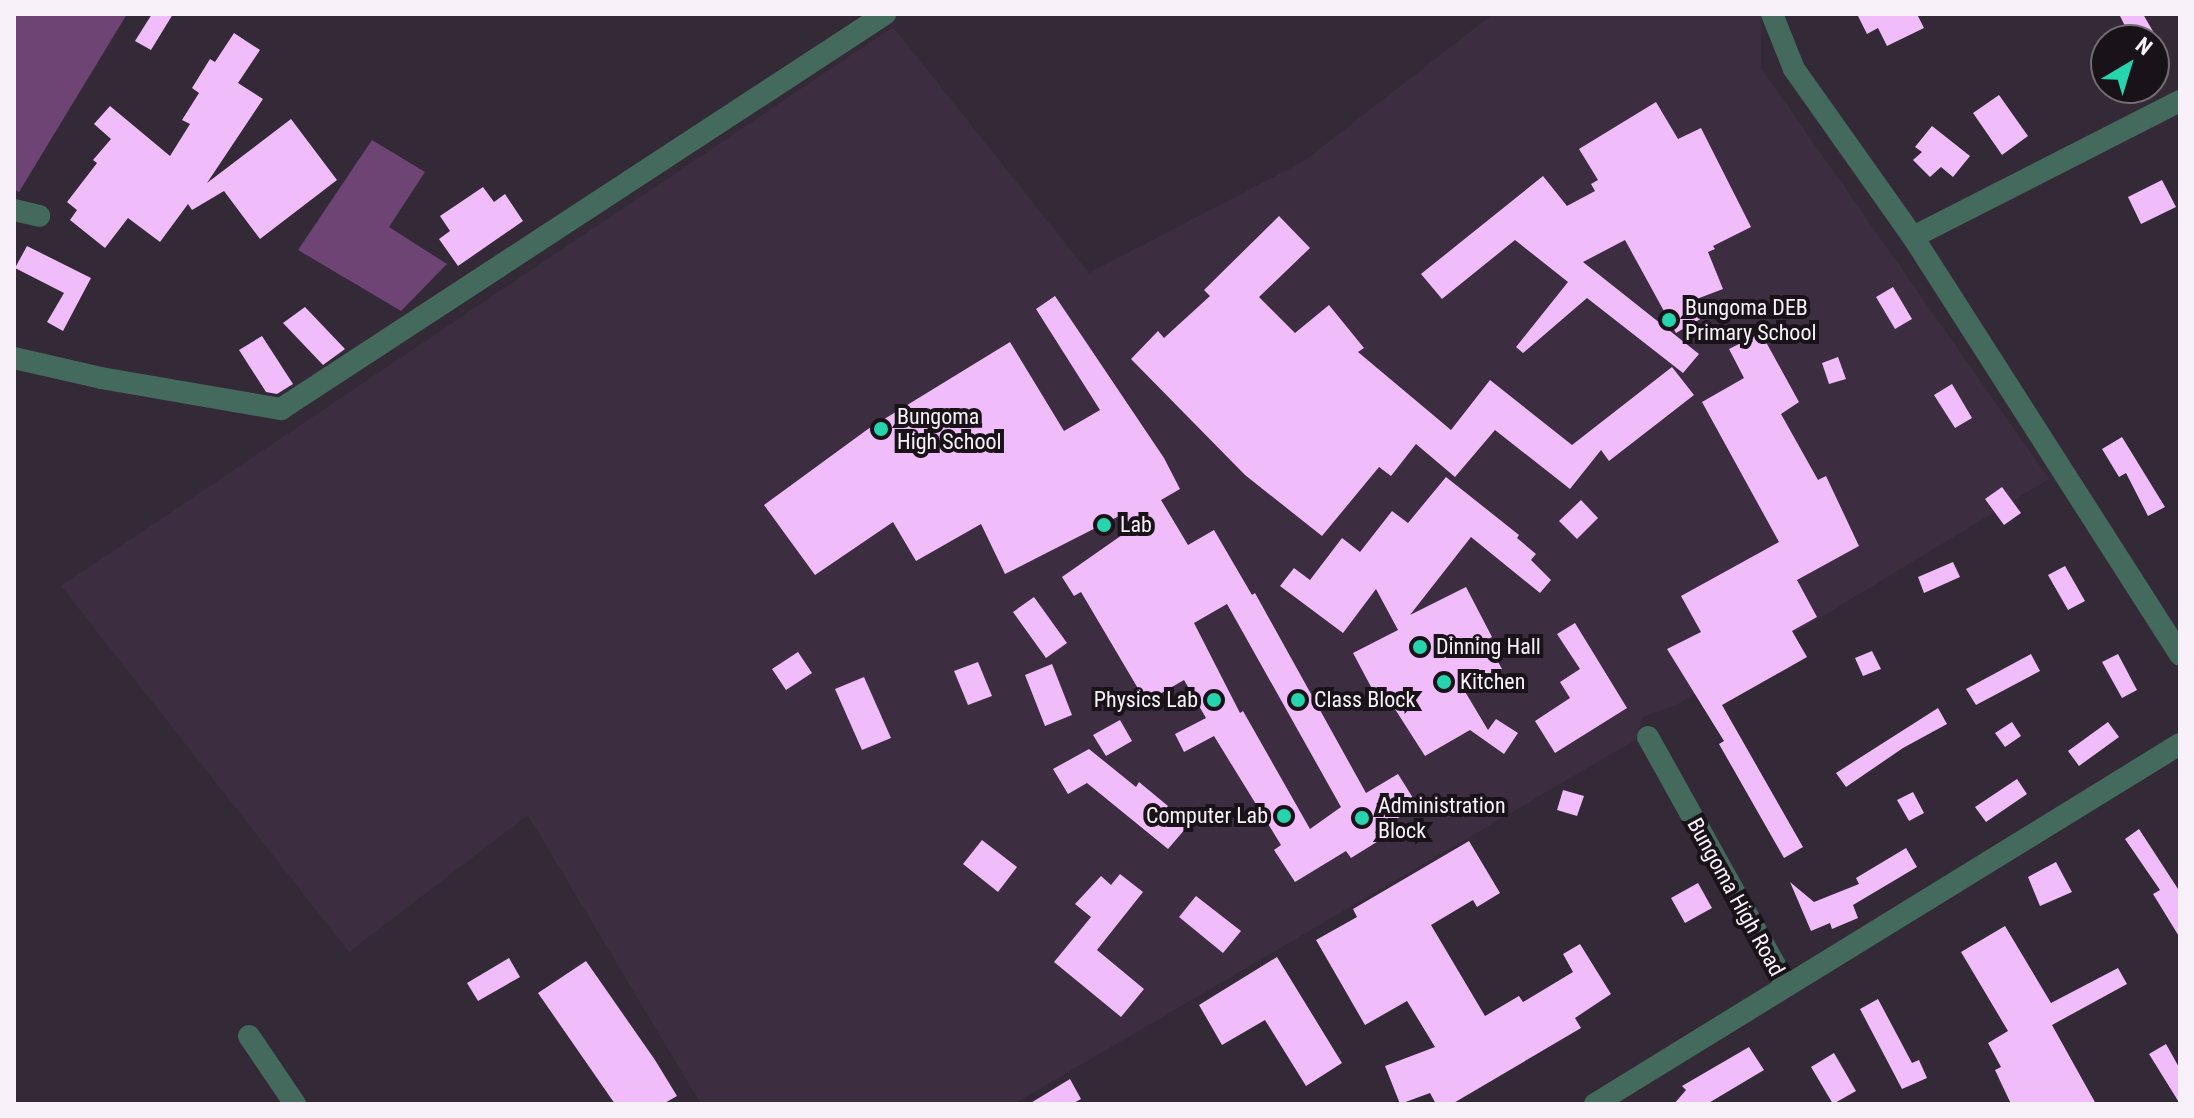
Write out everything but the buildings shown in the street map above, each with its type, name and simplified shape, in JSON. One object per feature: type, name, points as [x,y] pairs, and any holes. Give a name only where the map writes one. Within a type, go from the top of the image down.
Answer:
[{"type":"street","points":[[14,358],[101,378],[281,409],[885,14]]},
{"type":"street","points":[[1772,14],[1794,69],[1913,237],[2180,655]]},
{"type":"street","points":[[1913,237],[2180,101]]},
{"type":"street","points":[[14,210],[39,216]]},
{"type":"street","name":"Bungoma High Road","points":[[1595,1104],[1786,985],[1648,737]]},
{"type":"street","points":[[1786,985],[2180,744]]},
{"type":"street","points":[[249,1036],[295,1104]]},
{"type":"shaded area","points":[[14,14],[127,14],[19,192],[14,189]]},
{"type":"shaded area","name":"Bungoma High School","points":[[1493,14],[1761,14],[1761,68],[2049,479],[1678,704],[1643,717],[1635,740],[1014,1104],[701,1104],[528,815],[349,952],[61,586],[893,27],[1089,273],[1304,161]]},
{"type":"shaded area","points":[[372,140],[425,172],[389,227],[447,264],[401,311],[298,250]]},
{"type":"place","name":"Bungoma DEB Primary School","points":[[1669,320]]},
{"type":"place","name":"Bungoma High School","points":[[881,429]]},
{"type":"place","name":"Lab","points":[[1104,525]]},
{"type":"place","name":"Dinning Hall","points":[[1420,647]]},
{"type":"place","name":"Kitchen","points":[[1444,682]]},
{"type":"place","name":"Physics Lab","points":[[1214,700]]},
{"type":"place","name":"Class Block","points":[[1298,700]]},
{"type":"place","name":"Computer Lab","points":[[1284,816]]},
{"type":"place","name":"Administration Block","points":[[1362,818]]}]
